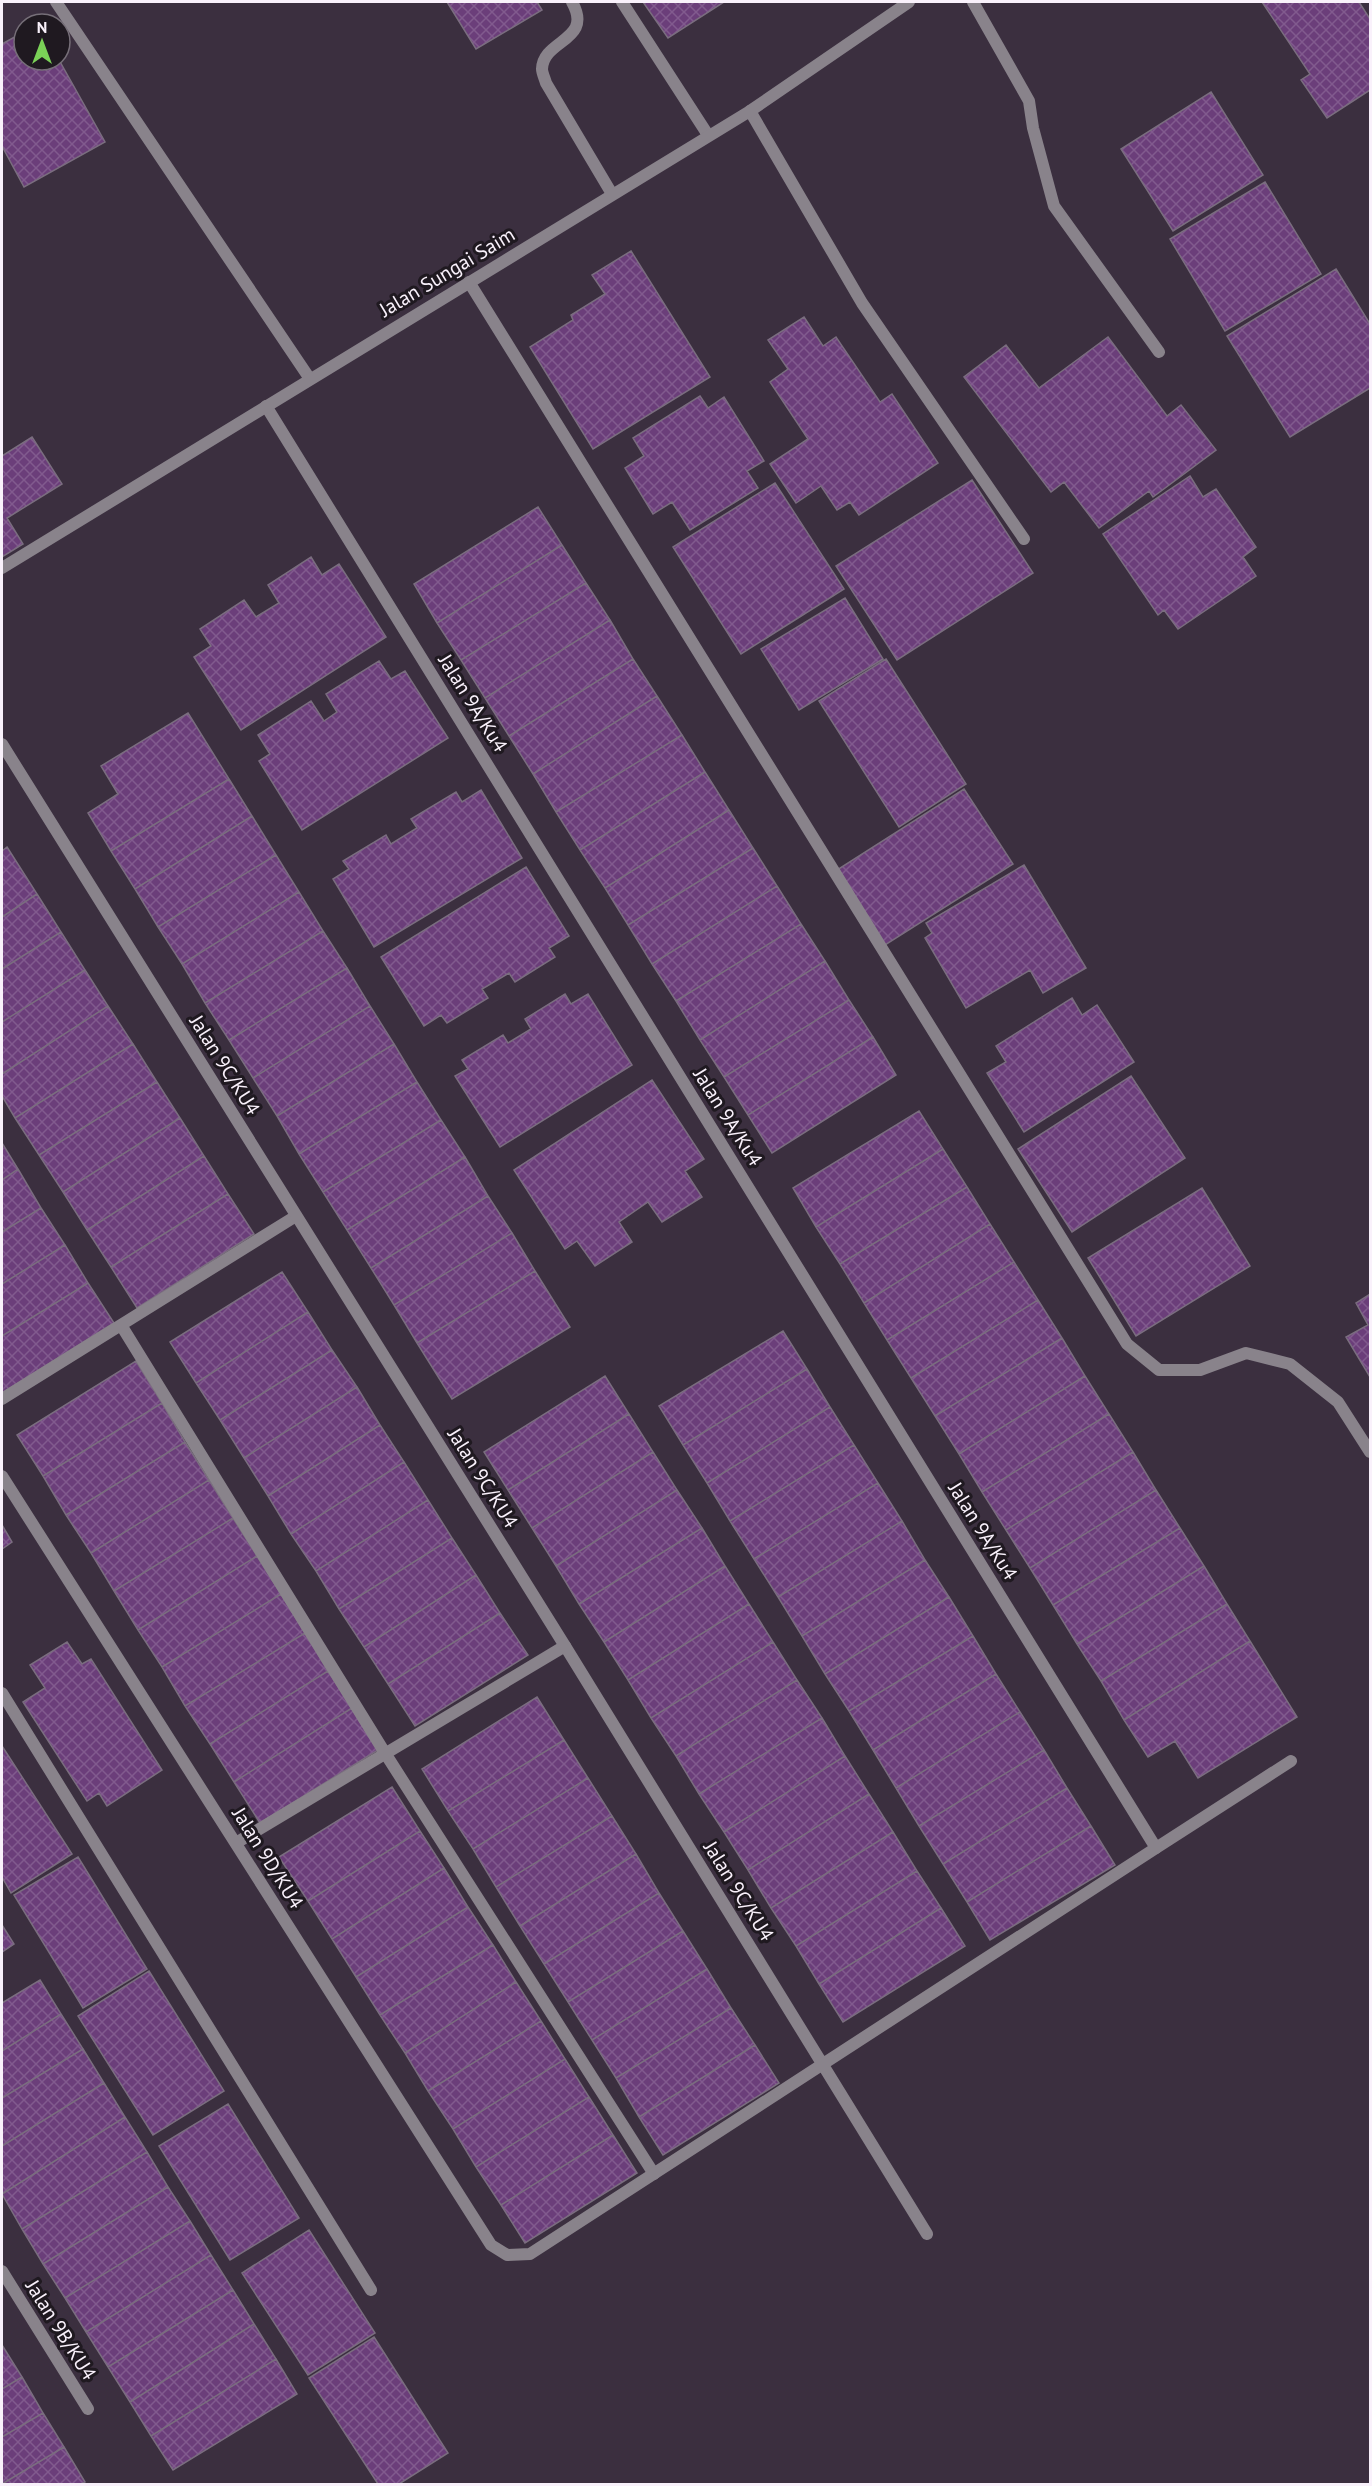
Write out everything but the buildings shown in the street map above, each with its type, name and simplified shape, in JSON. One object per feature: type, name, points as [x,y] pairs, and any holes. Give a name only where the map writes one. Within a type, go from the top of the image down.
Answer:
[{"type":"street","points":[[56,2],[310,379]]},
{"type":"street","points":[[572,2],[578,18],[574,32],[546,55],[542,69],[546,83],[612,194]]},
{"type":"street","points":[[622,2],[708,135]]},
{"type":"street","name":"Jalan Sungai Saim","points":[[2,568],[750,111],[909,2]]},
{"type":"street","points":[[973,2],[1029,101],[1033,128],[1054,206],[1159,352]]},
{"type":"street","points":[[750,111],[862,303],[1024,539]]},
{"type":"street","points":[[469,282],[1127,1344],[1159,1370],[1200,1370],[1246,1353],[1290,1364],[1338,1402],[1371,1452]]},
{"type":"street","name":"Jalan 9A/Ku4","points":[[266,406],[1156,1848]]},
{"type":"street","name":"Jalan 9C/KU4","points":[[2,744],[565,1646],[927,2234]]},
{"type":"street","points":[[2,1399],[296,1216]]},
{"type":"street","points":[[121,1325],[385,1753],[654,2174],[1291,1761]]},
{"type":"street","name":"Jalan 9D/KU4","points":[[2,1476],[490,2245],[507,2255],[530,2254],[654,2174]]},
{"type":"street","points":[[236,1843],[565,1646]]},
{"type":"street","points":[[2,1693],[371,2290]]},
{"type":"street","name":"Jalan 9B/KU4","points":[[2,2271],[88,2409]]}]
